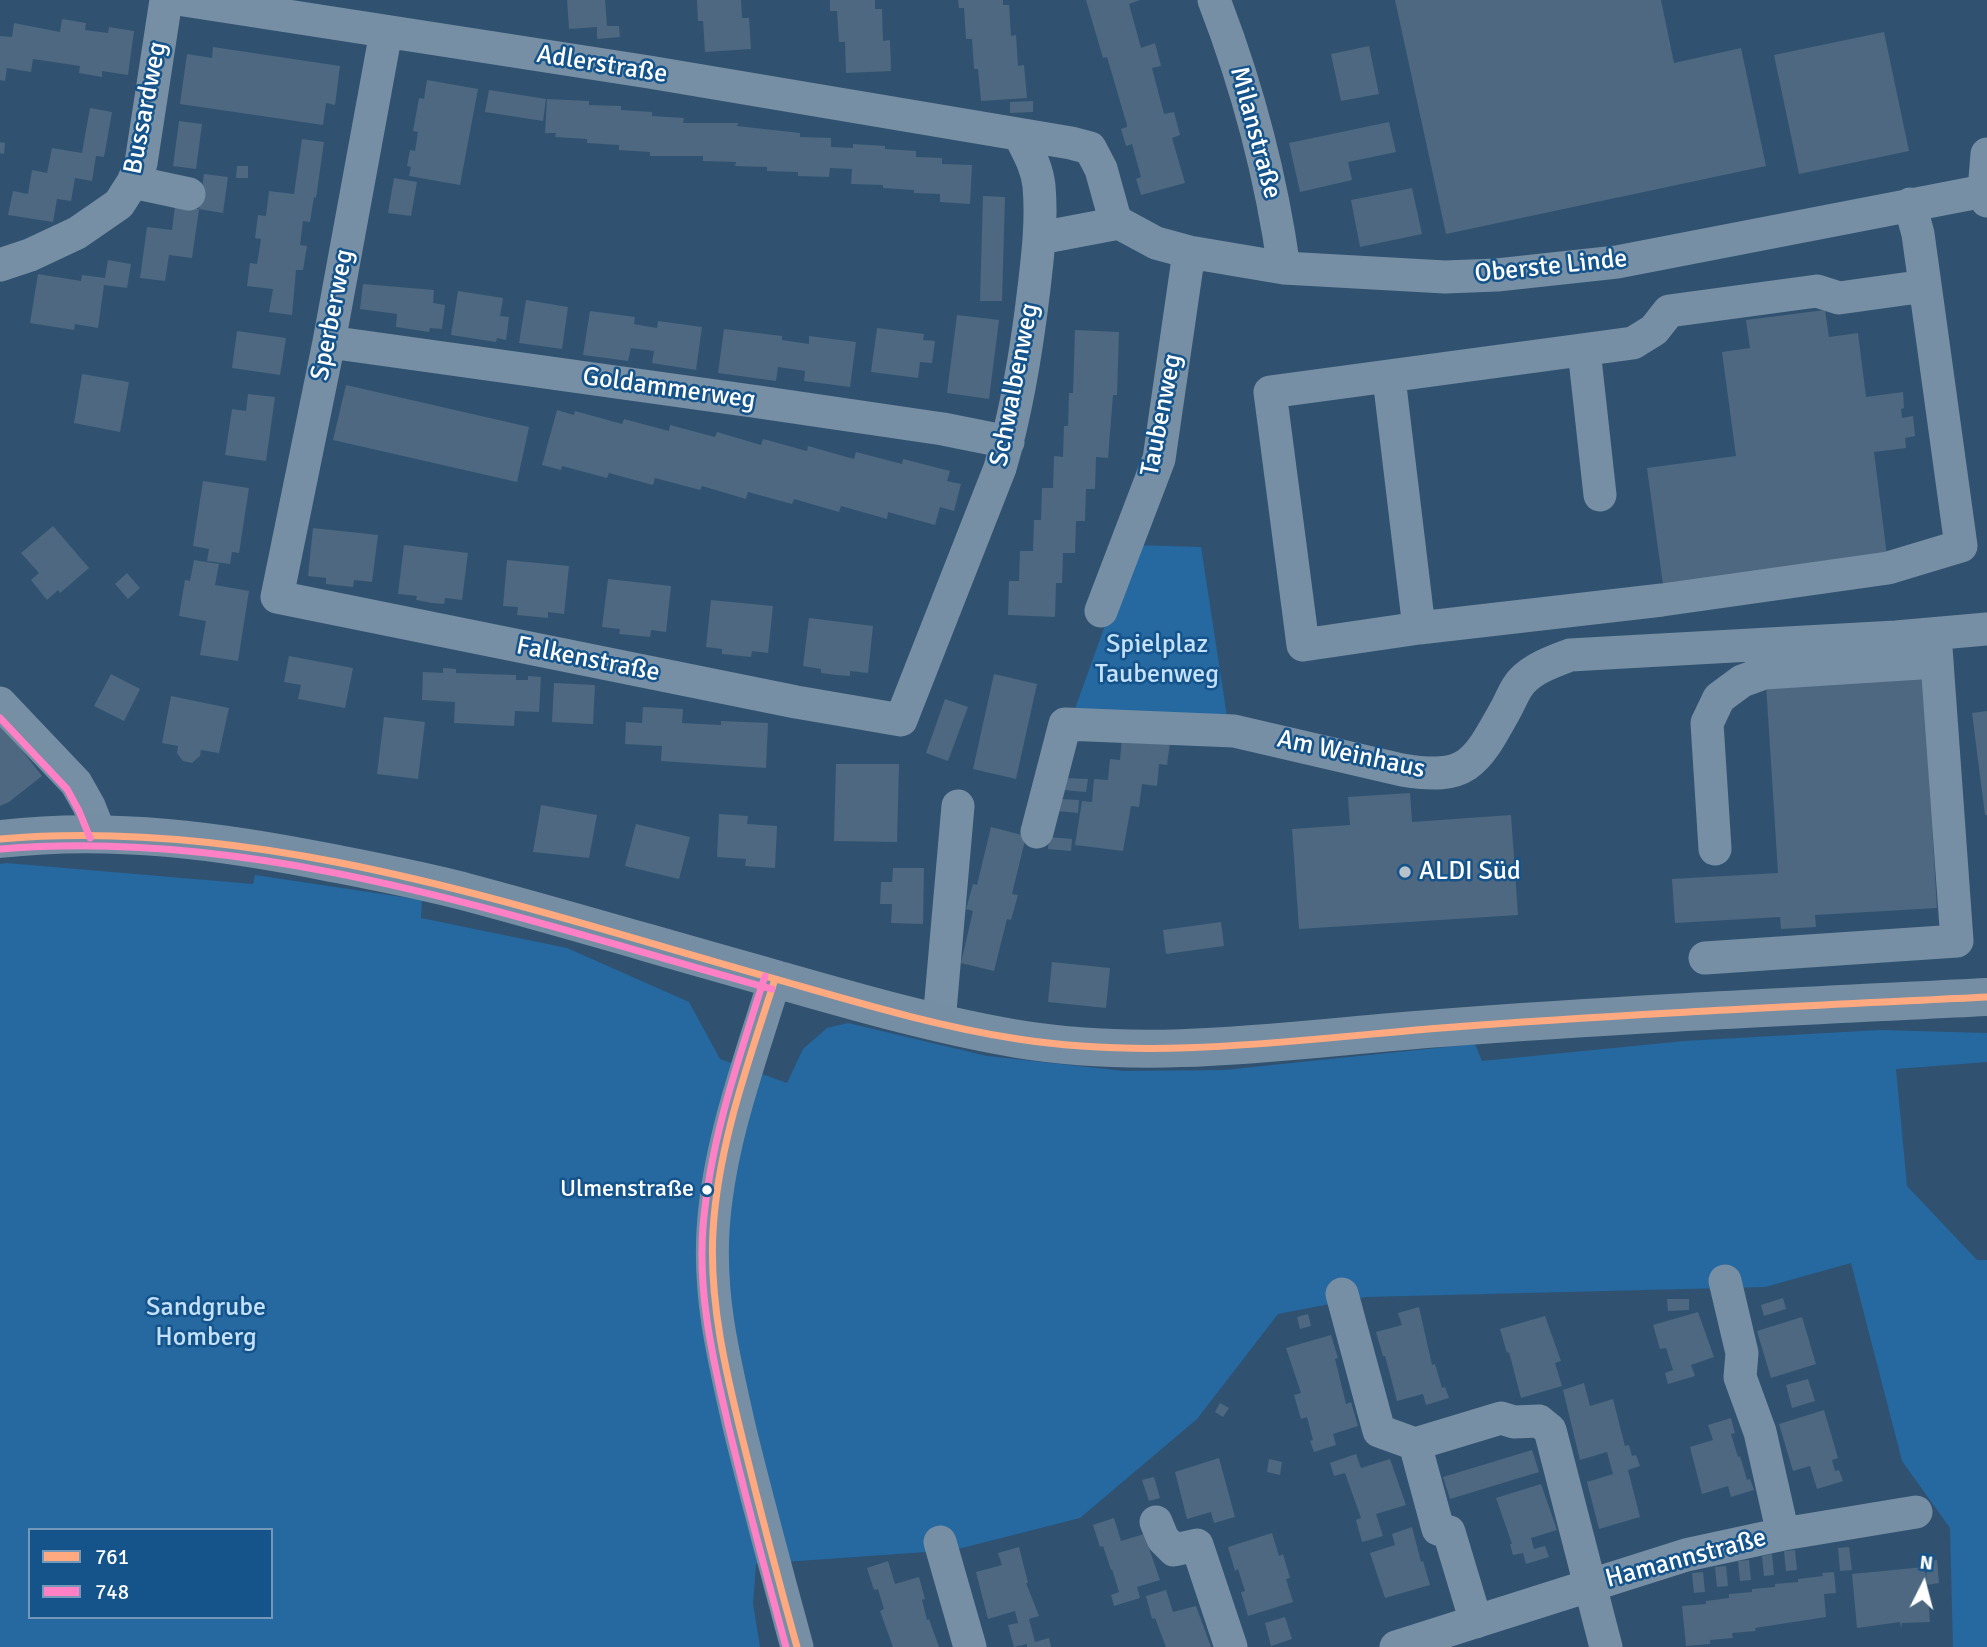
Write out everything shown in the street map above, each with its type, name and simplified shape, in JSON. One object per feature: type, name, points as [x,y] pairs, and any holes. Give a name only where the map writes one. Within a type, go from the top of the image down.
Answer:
[{"type":"main road","points":[[0,839],[100,834],[182,838],[279,853],[466,892],[939,1022],[1020,1039],[1071,1045],[1208,1048],[1482,1025],[1987,997]]},
{"type":"street","name":"Bussardweg","points":[[0,265],[30,255],[77,233],[119,204],[134,182],[141,163],[166,0]]},
{"type":"street","name":"Adlerstraße","points":[[184,0],[676,77],[1071,143],[1090,148],[1101,169],[1114,216],[1119,223]]},
{"type":"street","name":"Milanstraße","points":[[1214,0],[1231,43],[1257,130],[1275,202],[1284,268]]},
{"type":"street","name":"Sperberweg","points":[[276,597],[329,342],[386,32]]},
{"type":"street","points":[[1020,136],[1033,162],[1039,185],[1040,238],[1119,223]]},
{"type":"street","points":[[1986,196],[1987,154]]},
{"type":"street","points":[[134,182],[189,194]]},
{"type":"street","name":"Oberste Linde","points":[[1119,223],[1156,243],[1189,252],[1284,268],[1446,277],[1497,275],[1617,262],[1910,204],[1986,196]]},
{"type":"street","points":[[1910,204],[1918,233],[1961,546],[1888,568],[1662,600],[1419,628],[1303,645],[1270,392],[1633,343],[1654,330],[1669,311],[1817,291],[1839,298],[1925,286]]},
{"type":"street","name":"Schwalbenweg","points":[[901,720],[1008,442],[1029,326],[1040,238]]},
{"type":"street","name":"Taubenweg","points":[[1101,611],[1159,459],[1189,252]]},
{"type":"street","name":"Goldammerweg","points":[[329,342],[943,429],[1008,442]]},
{"type":"street","points":[[1584,350],[1600,495]]},
{"type":"street","points":[[1389,377],[1419,628]]},
{"type":"street","name":"Falkenstraße","points":[[276,597],[796,702],[901,720]]},
{"type":"street","name":"Am Weinhaus","points":[[1037,832],[1065,724],[1234,731],[1402,770],[1425,774],[1449,773],[1466,766],[1487,743],[1522,681],[1549,663],[1570,655],[1936,648],[1987,629]]},
{"type":"street","points":[[1705,958],[1957,941],[1936,648],[1764,673],[1742,681],[1719,698],[1707,723],[1715,849]]},
{"type":"street","points":[[0,703],[76,783],[100,834]]},
{"type":"street","points":[[939,1022],[958,806]]},
{"type":"street","points":[[775,979],[738,1097],[723,1159],[713,1230],[713,1294],[723,1358],[753,1485],[797,1647]]},
{"type":"street","name":"Hamannstraße","points":[[1725,1282],[1742,1353],[1740,1377],[1760,1433],[1783,1534]]},
{"type":"street","points":[[1342,1294],[1378,1431],[1415,1444],[1438,1529],[1449,1532],[1476,1622]]},
{"type":"street","name":"Hamannstraße","points":[[1415,1444],[1501,1418],[1514,1422],[1539,1421],[1544,1424],[1552,1434],[1590,1586]]},
{"type":"street","name":"Hamannstraße","points":[[1396,1647],[1686,1555],[1783,1534],[1916,1512]]},
{"type":"street","points":[[1156,1522],[1163,1539],[1174,1550],[1197,1545],[1231,1647]]},
{"type":"street","points":[[940,1542],[970,1647]]},
{"type":"street","points":[[1590,1586],[1606,1647]]},
{"type":"green space","name":"Spielplaz Taubenweg","points":[[1134,545],[1201,547],[1228,723],[1072,717]]},
{"type":"green space","name":"Sandgrube Homberg","points":[[0,864],[253,884],[255,875],[422,900],[421,918],[567,948],[689,1002],[720,1059],[787,1083],[803,1049],[827,1028],[848,1023],[987,1056],[1124,1071],[1224,1070],[1475,1044],[1482,1061],[1684,1041],[1880,1030],[1987,1033],[1987,1062],[1896,1069],[1907,1186],[1977,1260],[1987,1260],[1987,1647],[1953,1647],[1950,1528],[1902,1461],[1851,1263],[1765,1287],[1366,1297],[1278,1314],[1197,1419],[1080,1518],[954,1550],[756,1564],[753,1604],[760,1647],[0,1647]]},
{"type":"building","points":[[567,0],[605,0],[607,26],[619,26],[620,37],[597,39],[597,27],[569,29]]},
{"type":"building","points":[[697,0],[741,0],[742,18],[749,18],[751,49],[705,52],[703,21],[698,21]]},
{"type":"building","points":[[830,0],[875,0],[875,9],[882,9],[883,41],[890,40],[891,71],[846,73],[845,42],[839,42],[837,11],[830,11]]},
{"type":"building","points":[[958,0],[1003,0],[1003,5],[1009,5],[1011,36],[1016,35],[1018,66],[1024,65],[1027,98],[981,101],[978,69],[974,69],[972,39],[966,39],[964,8],[959,8]]},
{"type":"building","points":[[1086,0],[1140,0],[1129,4],[1141,48],[1155,43],[1161,66],[1152,68],[1164,114],[1174,112],[1180,135],[1172,138],[1185,183],[1141,195],[1136,179],[1141,177],[1132,144],[1126,146],[1121,129],[1127,125],[1107,57],[1103,58]]},
{"type":"building","points":[[1395,0],[1661,0],[1674,63],[1741,48],[1766,166],[1446,234]]},
{"type":"building","points":[[62,19],[86,23],[85,30],[108,33],[109,27],[134,31],[128,75],[102,71],[102,77],[79,73],[80,66],[33,59],[31,72],[7,68],[5,81],[0,80],[0,36],[12,37],[14,23],[60,32]]},
{"type":"building","points":[[1884,32],[1909,151],[1799,174],[1774,55]]},
{"type":"building","points":[[1369,46],[1379,94],[1341,101],[1331,54]]},
{"type":"building","points":[[213,47],[340,66],[335,105],[326,103],[323,125],[180,104],[187,54],[212,58]]},
{"type":"building","points":[[427,80],[478,89],[460,185],[409,176],[411,167],[407,166],[410,150],[415,151],[418,132],[413,131],[419,98],[424,99]]},
{"type":"building","points":[[489,90],[546,99],[543,121],[485,112]]},
{"type":"building","points":[[547,99],[621,106],[621,110],[652,112],[652,116],[684,118],[683,123],[738,123],[737,126],[800,133],[800,137],[831,138],[831,147],[853,148],[853,144],[916,151],[916,157],[942,158],[942,164],[972,165],[970,204],[940,202],[940,194],[914,193],[914,190],[883,188],[883,185],[851,184],[852,169],[830,168],[829,177],[798,176],[798,172],[767,171],[767,167],[735,166],[736,162],[703,161],[703,156],[650,156],[650,152],[619,150],[619,145],[555,137],[556,133],[545,133]]},
{"type":"building","points":[[1033,101],[1033,112],[1010,113],[1010,102]]},
{"type":"building","points":[[90,108],[112,112],[104,157],[96,156],[92,181],[75,178],[71,201],[57,199],[53,222],[8,215],[13,191],[28,194],[32,170],[47,173],[52,148],[82,153]]},
{"type":"building","points":[[179,121],[202,124],[196,169],[173,166]]},
{"type":"building","points":[[1389,122],[1396,152],[1348,162],[1352,180],[1300,192],[1289,143]]},
{"type":"building","points":[[302,139],[324,142],[310,222],[303,221],[300,245],[307,246],[303,270],[296,270],[292,315],[269,312],[273,289],[247,286],[250,263],[257,264],[261,239],[255,238],[258,215],[266,216],[269,191],[294,194]]},
{"type":"building","points":[[0,142],[5,143],[4,154],[0,153]]},
{"type":"building","points":[[237,166],[248,166],[248,178],[236,178]]},
{"type":"building","points":[[204,174],[228,177],[223,213],[199,209]]},
{"type":"building","points":[[394,178],[417,182],[411,216],[388,213]]},
{"type":"building","points":[[1412,188],[1422,234],[1360,247],[1351,200]]},
{"type":"building","points":[[983,196],[1005,197],[1002,301],[980,301]]},
{"type":"building","points":[[175,206],[199,209],[192,258],[169,255],[165,281],[140,278],[147,227],[172,230]]},
{"type":"building","points":[[108,260],[131,264],[127,288],[104,285],[98,328],[75,324],[74,330],[30,323],[38,274],[81,281],[82,275],[105,278]]},
{"type":"building","points":[[363,284],[434,290],[433,303],[445,305],[442,329],[430,328],[429,332],[396,327],[397,314],[360,309]]},
{"type":"building","points":[[458,291],[503,298],[500,316],[509,317],[506,340],[497,338],[496,342],[451,335]]},
{"type":"building","points":[[526,300],[568,307],[562,349],[519,343]]},
{"type":"building","points":[[1825,310],[1829,337],[1858,333],[1866,397],[1903,392],[1902,418],[1913,416],[1915,436],[1905,438],[1906,448],[1874,452],[1887,556],[1663,585],[1647,468],[1736,456],[1722,352],[1750,348],[1746,320]]},
{"type":"building","points":[[590,311],[635,317],[634,324],[657,328],[658,321],[702,327],[696,370],[652,363],[654,351],[631,348],[628,361],[583,355]]},
{"type":"building","points":[[957,315],[999,320],[989,399],[947,393]]},
{"type":"building","points":[[877,328],[924,334],[923,340],[935,341],[932,363],[920,362],[918,378],[871,372]]},
{"type":"building","points":[[724,329],[782,336],[782,340],[809,344],[809,336],[856,342],[850,387],[804,381],[805,371],[778,367],[776,381],[718,373]]},
{"type":"building","points":[[1075,330],[1119,332],[1117,395],[1113,395],[1108,458],[1096,457],[1095,489],[1086,489],[1085,521],[1076,521],[1075,553],[1063,553],[1062,583],[1056,583],[1055,617],[1008,615],[1009,581],[1019,581],[1020,551],[1033,551],[1034,520],[1041,520],[1042,488],[1053,488],[1054,456],[1063,457],[1069,393],[1073,393]]},
{"type":"building","points":[[237,331],[286,338],[280,375],[232,368]]},
{"type":"building","points":[[82,374],[129,382],[120,432],[74,423]]},
{"type":"building","points":[[346,385],[529,427],[517,482],[333,440]]},
{"type":"building","points":[[248,394],[275,397],[266,461],[225,455],[232,409],[246,411]]},
{"type":"building","points":[[557,410],[574,415],[575,411],[622,424],[624,419],[669,431],[670,425],[715,437],[717,432],[761,445],[763,439],[807,451],[808,446],[854,459],[856,452],[902,464],[903,459],[950,471],[947,481],[961,484],[954,511],[940,507],[935,525],[888,512],[887,519],[841,506],[839,512],[794,499],[792,504],[748,492],[746,499],[702,486],[700,490],[655,478],[653,485],[609,473],[607,478],[562,466],[561,470],[542,465]]},
{"type":"building","points":[[203,481],[249,488],[239,553],[232,552],[230,564],[207,561],[209,549],[193,546]]},
{"type":"building","points":[[53,526],[89,568],[60,593],[58,590],[47,600],[31,580],[39,573],[21,553]]},
{"type":"building","points":[[313,528],[378,535],[372,582],[354,580],[353,587],[326,584],[326,578],[308,576]]},
{"type":"building","points":[[404,545],[468,553],[462,600],[445,598],[444,604],[432,603],[416,600],[417,596],[398,594]]},
{"type":"building","points":[[194,560],[219,564],[215,585],[249,591],[238,661],[200,655],[206,621],[179,616],[185,580],[190,581]]},
{"type":"building","points":[[507,560],[569,566],[564,614],[548,612],[548,618],[517,615],[518,607],[503,606]]},
{"type":"building","points":[[127,573],[140,588],[128,599],[115,584]]},
{"type":"building","points":[[608,579],[671,586],[666,632],[651,630],[650,637],[619,634],[620,629],[602,627]]},
{"type":"building","points":[[711,600],[773,606],[768,653],[752,651],[751,657],[722,654],[722,649],[706,647]]},
{"type":"building","points":[[809,618],[873,626],[868,673],[850,671],[850,676],[836,675],[803,666]]},
{"type":"building","points":[[289,656],[353,668],[345,708],[298,699],[301,685],[284,682]]},
{"type":"building","points":[[443,668],[456,669],[456,673],[516,675],[516,680],[528,680],[528,676],[541,677],[539,712],[515,711],[514,726],[454,723],[455,702],[422,700],[423,672],[443,673]]},
{"type":"building","points":[[111,674],[140,689],[124,721],[94,706]]},
{"type":"building","points":[[994,674],[1037,684],[1016,779],[973,769]]},
{"type":"building","points":[[1923,674],[1937,908],[1815,915],[1816,927],[1781,929],[1780,917],[1675,923],[1672,879],[1778,873],[1766,684]]},
{"type":"building","points":[[554,683],[595,685],[593,724],[552,722]]},
{"type":"building","points":[[171,696],[229,708],[219,753],[201,750],[200,756],[192,763],[183,761],[177,753],[178,746],[162,743]]},
{"type":"building","points":[[945,699],[968,707],[948,761],[926,753]]},
{"type":"building","points":[[643,707],[683,709],[682,723],[768,723],[766,768],[661,761],[662,746],[625,744],[626,722],[642,723]]},
{"type":"building","points":[[1987,711],[1987,815],[1985,815],[1972,713]]},
{"type":"building","points":[[384,717],[425,722],[418,779],[377,774]]},
{"type":"building","points":[[0,722],[42,776],[0,806]]},
{"type":"building","points":[[1122,737],[1170,743],[1167,765],[1159,764],[1157,786],[1142,784],[1139,807],[1131,806],[1123,851],[1075,845],[1082,801],[1092,802],[1094,779],[1108,780],[1110,759],[1120,760]]},
{"type":"building","points":[[836,764],[899,764],[897,842],[834,841]]},
{"type":"building","points":[[1064,778],[1088,779],[1086,792],[1063,790]]},
{"type":"building","name":"ALDI Süd","points":[[1410,793],[1412,822],[1511,815],[1518,915],[1299,929],[1292,829],[1350,825],[1348,797]]},
{"type":"building","points":[[1059,799],[1079,800],[1078,813],[1058,811]]},
{"type":"building","points":[[541,805],[597,815],[589,858],[533,852]]},
{"type":"building","points":[[719,814],[748,816],[747,824],[777,826],[775,868],[745,866],[746,859],[717,857]]},
{"type":"building","points":[[636,824],[690,837],[679,879],[625,866]]},
{"type":"building","points":[[991,827],[1026,836],[1012,894],[1018,895],[1011,920],[1007,919],[994,971],[961,963],[973,911],[966,909],[973,884],[977,885]]},
{"type":"building","points":[[1049,837],[1072,839],[1071,851],[1048,849]]},
{"type":"building","points":[[893,868],[924,868],[923,924],[891,923],[892,904],[880,904],[881,882],[892,882]]},
{"type":"building","points":[[1221,922],[1224,946],[1166,954],[1163,930]]},
{"type":"building","points":[[1052,962],[1110,968],[1106,1008],[1048,1002]]},
{"type":"building","points":[[1783,1298],[1786,1309],[1764,1316],[1761,1305]]},
{"type":"building","points":[[1667,1299],[1689,1299],[1689,1310],[1668,1311]]},
{"type":"building","points":[[1419,1307],[1432,1365],[1435,1364],[1442,1388],[1445,1387],[1449,1398],[1426,1405],[1423,1394],[1397,1401],[1376,1332],[1402,1325],[1398,1313]]},
{"type":"building","points":[[1698,1312],[1714,1357],[1691,1365],[1695,1376],[1668,1384],[1665,1373],[1673,1370],[1666,1348],[1660,1349],[1653,1325]]},
{"type":"building","points":[[1308,1314],[1311,1326],[1300,1329],[1297,1317]]},
{"type":"building","points":[[1545,1316],[1561,1361],[1555,1363],[1562,1386],[1521,1398],[1500,1329]]},
{"type":"building","points":[[1802,1317],[1816,1364],[1771,1378],[1757,1331]]},
{"type":"building","points":[[1331,1335],[1346,1404],[1351,1402],[1358,1426],[1333,1434],[1336,1445],[1314,1452],[1307,1417],[1301,1419],[1294,1395],[1301,1393],[1286,1348]]},
{"type":"building","points":[[1808,1379],[1815,1401],[1792,1408],[1786,1385]]},
{"type":"building","points":[[1584,1383],[1590,1406],[1613,1399],[1625,1446],[1629,1445],[1632,1456],[1636,1455],[1640,1466],[1628,1470],[1640,1517],[1599,1529],[1587,1482],[1613,1474],[1607,1452],[1580,1460],[1563,1390]]},
{"type":"building","points":[[1220,1403],[1229,1408],[1223,1417],[1215,1412]]},
{"type":"building","points":[[1824,1410],[1838,1458],[1832,1460],[1835,1471],[1839,1470],[1843,1481],[1817,1489],[1810,1466],[1793,1471],[1779,1424]]},
{"type":"building","points":[[1731,1418],[1735,1433],[1731,1434],[1738,1457],[1740,1456],[1747,1480],[1750,1479],[1754,1490],[1731,1497],[1728,1486],[1702,1494],[1690,1447],[1713,1440],[1708,1425]]},
{"type":"building","points":[[1532,1450],[1539,1472],[1450,1499],[1443,1477]]},
{"type":"building","points":[[1356,1454],[1361,1468],[1390,1459],[1406,1505],[1376,1514],[1383,1536],[1362,1542],[1356,1520],[1361,1518],[1345,1473],[1334,1476],[1330,1463]]},
{"type":"building","points":[[1219,1458],[1235,1517],[1214,1523],[1211,1512],[1187,1519],[1175,1472]]},
{"type":"building","points":[[1269,1459],[1282,1462],[1280,1475],[1267,1472]]},
{"type":"building","points":[[1154,1477],[1160,1498],[1149,1501],[1142,1480]]},
{"type":"building","points":[[1541,1484],[1557,1530],[1531,1538],[1534,1549],[1545,1546],[1549,1557],[1526,1564],[1523,1553],[1513,1555],[1512,1544],[1496,1498]]},
{"type":"building","points":[[1114,1518],[1121,1541],[1144,1534],[1160,1580],[1137,1587],[1140,1598],[1114,1606],[1111,1595],[1119,1592],[1093,1525]]},
{"type":"building","points":[[1412,1527],[1430,1585],[1385,1598],[1370,1553],[1395,1545],[1392,1534]]},
{"type":"building","points":[[1272,1533],[1279,1556],[1283,1554],[1290,1578],[1286,1579],[1293,1602],[1248,1616],[1241,1592],[1245,1591],[1238,1569],[1235,1571],[1228,1547]]},
{"type":"building","points":[[1019,1547],[1026,1583],[1039,1616],[1029,1619],[1035,1642],[1049,1638],[1051,1647],[1027,1647],[1027,1644],[1014,1647],[1008,1625],[1018,1623],[1015,1611],[988,1619],[976,1572],[1002,1565],[998,1553]]},
{"type":"building","points":[[1849,1547],[1852,1570],[1840,1571],[1838,1548]]},
{"type":"building","points":[[1795,1550],[1797,1570],[1786,1571],[1784,1551]]},
{"type":"building","points":[[1772,1554],[1774,1575],[1764,1576],[1762,1556]]},
{"type":"building","points":[[1749,1560],[1751,1580],[1740,1581],[1738,1561]]},
{"type":"building","points":[[1937,1560],[1939,1583],[1927,1585],[1930,1622],[1902,1623],[1901,1628],[1900,1622],[1857,1628],[1852,1574],[1924,1567],[1927,1581],[1925,1561]]},
{"type":"building","points":[[888,1561],[895,1584],[919,1577],[927,1620],[929,1619],[939,1647],[893,1647],[880,1611],[884,1609],[878,1589],[874,1590],[867,1568]]},
{"type":"building","points":[[1726,1566],[1728,1586],[1717,1587],[1715,1567]]},
{"type":"building","points":[[1703,1572],[1705,1592],[1694,1593],[1692,1573]]},
{"type":"building","points":[[1834,1572],[1836,1593],[1824,1594],[1826,1617],[1755,1628],[1756,1631],[1732,1633],[1733,1638],[1710,1640],[1710,1644],[1686,1646],[1682,1606],[1706,1604],[1706,1601],[1729,1598],[1729,1594],[1752,1592],[1752,1589],[1775,1587],[1775,1584],[1798,1582],[1798,1579]]},
{"type":"building","points":[[1166,1590],[1173,1612],[1196,1606],[1211,1647],[1166,1647],[1155,1618],[1152,1619],[1146,1596]]},
{"type":"building","points":[[1285,1617],[1292,1639],[1271,1646],[1265,1623]]},
{"type":"transit line","name":"748","points":[[0,718],[67,789],[90,838]]},
{"type":"transit line","name":"761","points":[[0,839],[98,835],[197,841],[294,854],[488,897],[925,1020],[987,1034],[1071,1045],[1124,1048],[1230,1046],[1578,1019],[1987,997]]},
{"type":"transit line","name":"748","points":[[1,849],[99,846],[197,852],[295,865],[488,909],[772,989]]},
{"type":"transit line","name":"748","points":[[765,976],[727,1100],[712,1163],[703,1227],[702,1273],[707,1320],[720,1388],[786,1647]]},
{"type":"transit line","name":"761","points":[[775,979],[728,1135],[716,1199],[712,1258],[716,1311],[731,1389],[797,1647]]},
{"type":"place","name":"ALDI Süd","points":[[1405,872]]},
{"type":"place","name":"Ulmenstraße","points":[[707,1190]]}]
